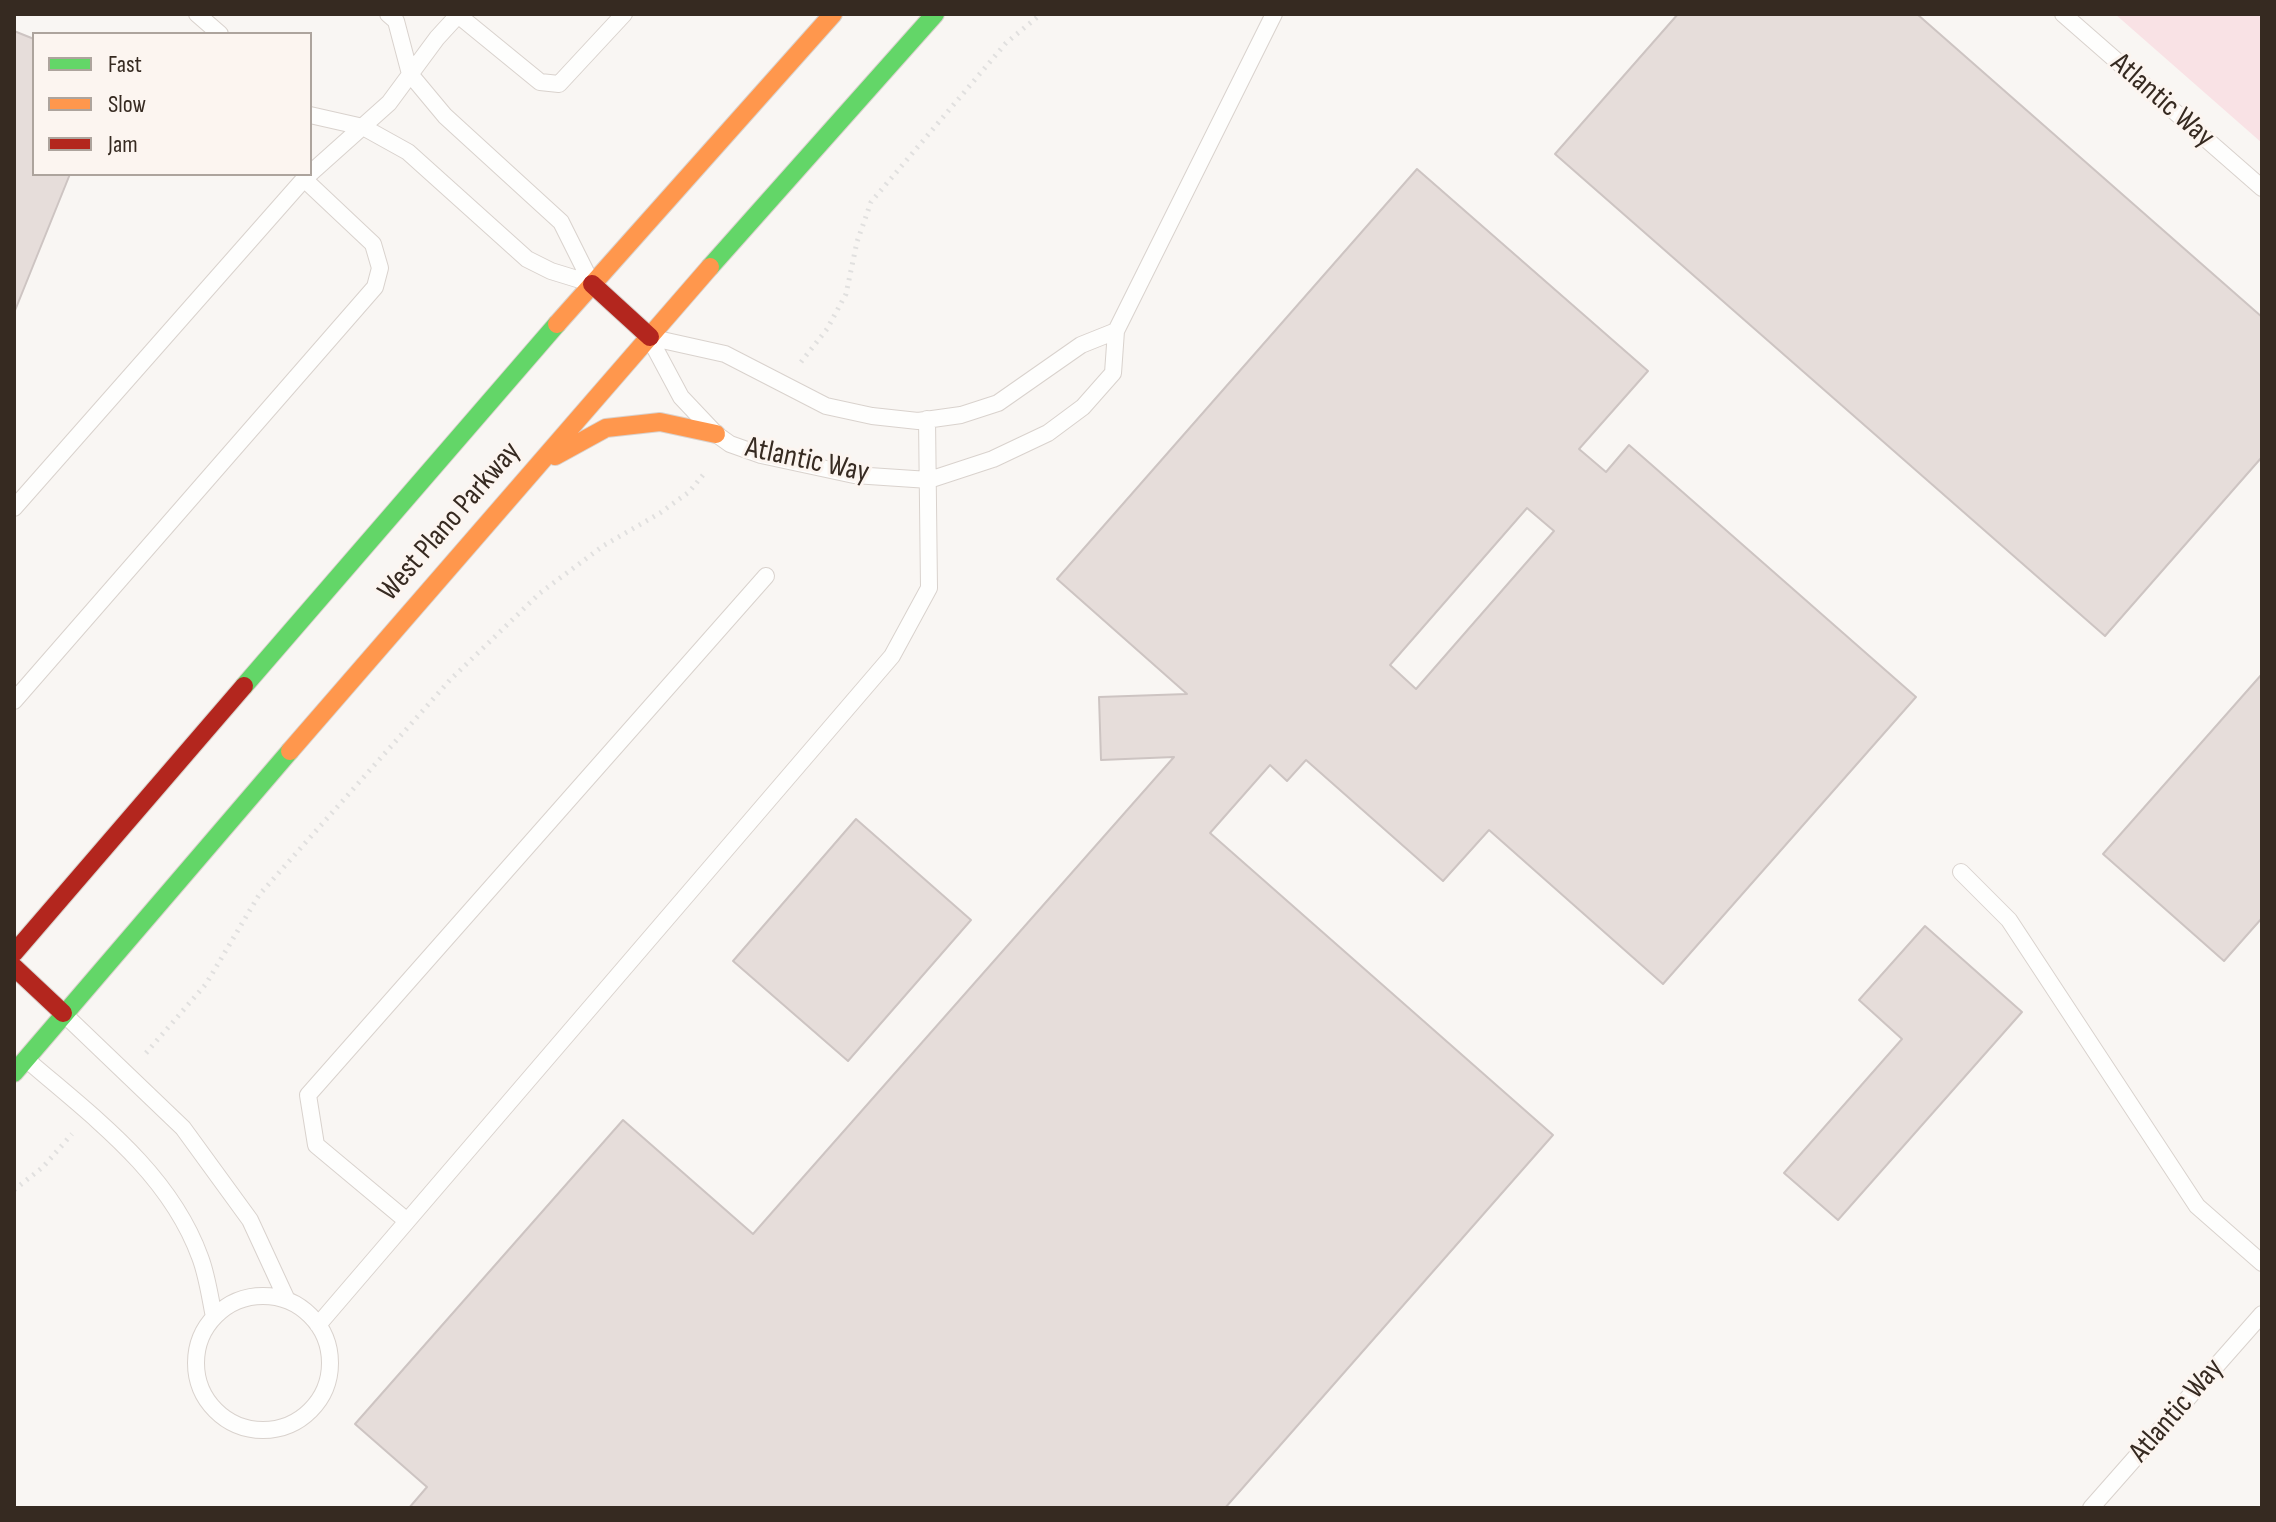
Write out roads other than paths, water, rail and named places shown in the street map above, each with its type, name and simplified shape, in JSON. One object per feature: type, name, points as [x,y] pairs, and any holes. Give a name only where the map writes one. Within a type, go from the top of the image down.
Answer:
[{"type":"main road","name":"West Plano Parkway","points":[[14,953],[592,284],[833,14]]},
{"type":"main road","name":"West Plano Parkway","points":[[18,1060],[63,1013],[535,466],[935,14]]},
{"type":"main road","points":[[592,284],[650,337]]},
{"type":"main road","points":[[535,466],[606,428],[660,422],[716,434]]},
{"type":"main road","points":[[14,967],[63,1013]]},
{"type":"lane","points":[[197,14],[218,32]]},
{"type":"lane","points":[[388,14],[396,21],[410,74],[445,116],[561,222],[592,284]]},
{"type":"lane","points":[[312,172],[389,103],[437,38],[459,15],[540,82],[559,84],[624,14]]},
{"type":"lane","name":"Atlantic Way","points":[[650,337],[681,397],[716,434],[730,444],[761,455],[839,472],[929,480],[993,459],[1035,440],[1083,407],[1113,373],[1116,331],[1274,14]]},
{"type":"lane","name":"Atlantic Way","points":[[2063,14],[2262,188]]},
{"type":"lane","points":[[312,115],[363,127],[408,152],[527,259],[551,271],[592,284]]},
{"type":"lane","points":[[14,508],[307,176]]},
{"type":"lane","points":[[14,701],[375,287],[380,268],[373,244],[304,179]]},
{"type":"lane","name":"Atlantic Way","points":[[650,337],[725,354],[826,406],[872,416],[918,421],[961,415],[998,403],[1081,345],[1116,331]]},
{"type":"lane","points":[[318,1325],[892,656],[929,588],[927,419]]},
{"type":"lane","points":[[407,1221],[316,1145],[308,1095],[766,576]]},
{"type":"lane","points":[[1961,872],[2009,920],[2197,1206],[2262,1263]]},
{"type":"lane","points":[[63,1013],[183,1128],[250,1220],[287,1300]]},
{"type":"lane","points":[[18,1060],[134,1154],[165,1191],[201,1258],[214,1317]]},
{"type":"lane","points":[[268,1296],[287,1300],[305,1311],[318,1325],[327,1344],[328,1377],[323,1393],[301,1418],[285,1426],[266,1430],[246,1428],[227,1420],[212,1408],[201,1391],[196,1372],[196,1352],[202,1333],[214,1317],[230,1305],[249,1297],[268,1296]]},
{"type":"lane","name":"Atlantic Way","points":[[2091,1508],[2262,1314]]}]
